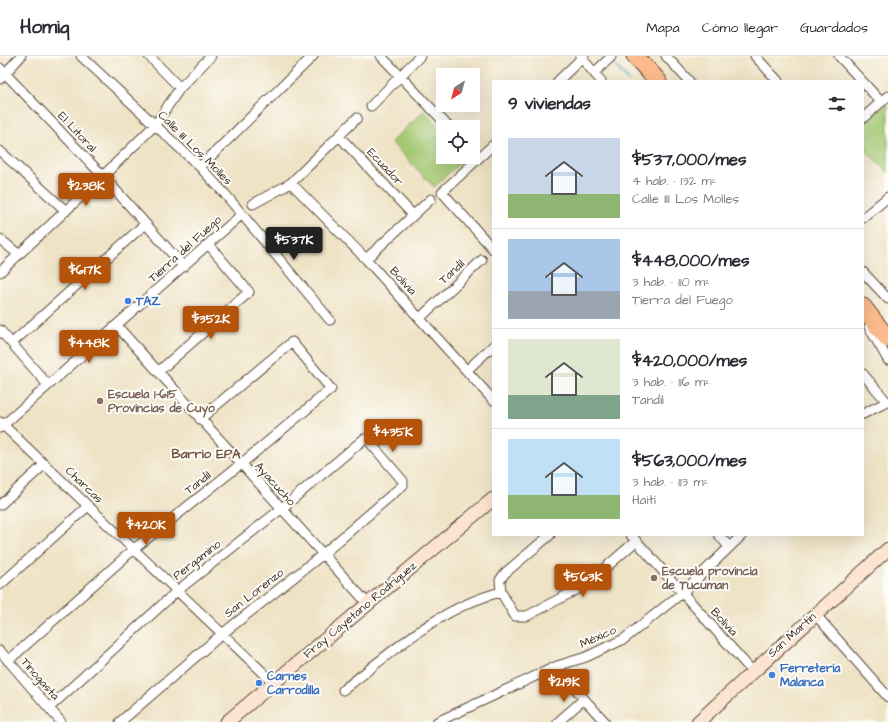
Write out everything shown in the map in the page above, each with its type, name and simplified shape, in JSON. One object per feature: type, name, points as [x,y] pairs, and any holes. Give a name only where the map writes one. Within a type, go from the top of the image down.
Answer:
[{"type":"highway","points":[[635,56],[657,80]]},
{"type":"highway","points":[[648,56],[669,80]]},
{"type":"highway","points":[[864,295],[888,323]]},
{"type":"highway","points":[[864,308],[888,339]]},
{"type":"street","points":[[2,73],[21,56]]},
{"type":"street","name":"Calle III Los Molles","points":[[81,56],[200,167],[225,194],[330,320]]},
{"type":"street","points":[[149,56],[180,88]]},
{"type":"street","points":[[0,272],[103,176],[155,124],[180,88],[211,56]]},
{"type":"street","points":[[200,167],[313,56]]},
{"type":"street","points":[[380,56],[442,120]]},
{"type":"street","points":[[371,106],[420,56]]},
{"type":"street","points":[[601,56],[612,57]]},
{"type":"street","points":[[666,56],[688,80]]},
{"type":"street","points":[[755,56],[777,80]]},
{"type":"street","points":[[839,56],[860,80]]},
{"type":"street","points":[[559,80],[582,57],[600,80]]},
{"type":"street","points":[[594,72],[612,57]]},
{"type":"street","name":"El Litoral","points":[[2,73],[103,176],[184,267]]},
{"type":"street","points":[[864,84],[881,102]]},
{"type":"street","points":[[864,117],[888,96]]},
{"type":"street","points":[[253,204],[291,183],[357,118]]},
{"type":"street","name":"Ecuador","points":[[339,136],[413,215]]},
{"type":"street","points":[[480,153],[492,146]]},
{"type":"street","points":[[0,151],[66,211]]},
{"type":"street","points":[[468,164],[442,192],[492,248]]},
{"type":"street","name":"Bolivia","points":[[291,183],[366,259],[492,399]]},
{"type":"street","points":[[864,217],[888,197]]},
{"type":"street","points":[[366,259],[431,199]]},
{"type":"street","name":"Tierra del Fuego","points":[[1,425],[184,267],[241,215]]},
{"type":"street","points":[[12,343],[145,224]]},
{"type":"street","points":[[0,239],[18,254]]},
{"type":"street","points":[[158,372],[249,292],[209,245]]},
{"type":"street","name":"Tandil","points":[[420,318],[482,260]]},
{"type":"street","points":[[864,273],[888,299]]},
{"type":"street","points":[[864,320],[888,360]]},
{"type":"street","name":"Ayacucho","points":[[116,326],[368,604]]},
{"type":"street","points":[[0,330],[48,386]]},
{"type":"street","name":"Tandil","points":[[8,661],[134,549],[241,464],[331,389],[292,342],[200,418]]},
{"type":"street","points":[[467,370],[492,347]]},
{"type":"street","points":[[864,375],[888,401],[864,413]]},
{"type":"street","name":"Charcas","points":[[1,425],[45,464],[273,682]]},
{"type":"street","name":"San Lorenzo","points":[[120,722],[222,634],[322,555],[404,484],[365,438]]},
{"type":"street","name":"Pergamino","points":[[49,708],[177,591],[281,509],[365,438]]},
{"type":"street","points":[[0,505],[45,464]]},
{"type":"street","name":"Fray Cayetano Rodríguez","points":[[227,722],[492,500]]},
{"type":"street","points":[[0,585],[88,506]]},
{"type":"street","points":[[549,536],[505,573],[500,580],[501,592],[515,616],[527,616],[576,590],[596,576],[634,538]]},
{"type":"street","points":[[720,536],[729,547]]},
{"type":"street","name":"México","points":[[438,722],[557,666],[586,657],[612,646],[634,632],[682,592],[741,536]]},
{"type":"street","name":"Bolivia","points":[[634,538],[752,671]]},
{"type":"street","name":"San Martín","points":[[698,722],[752,671],[888,549]]},
{"type":"street","points":[[343,690],[437,619],[482,596],[501,592]]},
{"type":"street","points":[[815,614],[888,697]]},
{"type":"street","name":"Tinogasta","points":[[0,652],[61,722]]},
{"type":"street","points":[[557,666],[605,722]]},
{"type":"street","points":[[558,722],[584,699]]},
{"type":"green space","points":[[888,103],[888,173],[864,149],[864,123]]},
{"type":"green space","points":[[424,111],[436,124],[436,164],[459,164],[434,187],[391,142]]},
{"type":"waterway","points":[[613,63],[628,80]]},
{"type":"place","name":"TAZ","points":[[128,301]]},
{"type":"place","name":"Escuela 1-615 Provincias de Cuyo","points":[[100,401]]},
{"type":"place","name":"Escuela provincia de Tucuman","points":[[654,578]]},
{"type":"place","name":"Ferretería Malanca","points":[[772,675]]},
{"type":"place","name":"Carnes Carrodilla","points":[[259,683]]},
{"type":"district","name":"Barrio EPA","points":[[206,454]]}]
